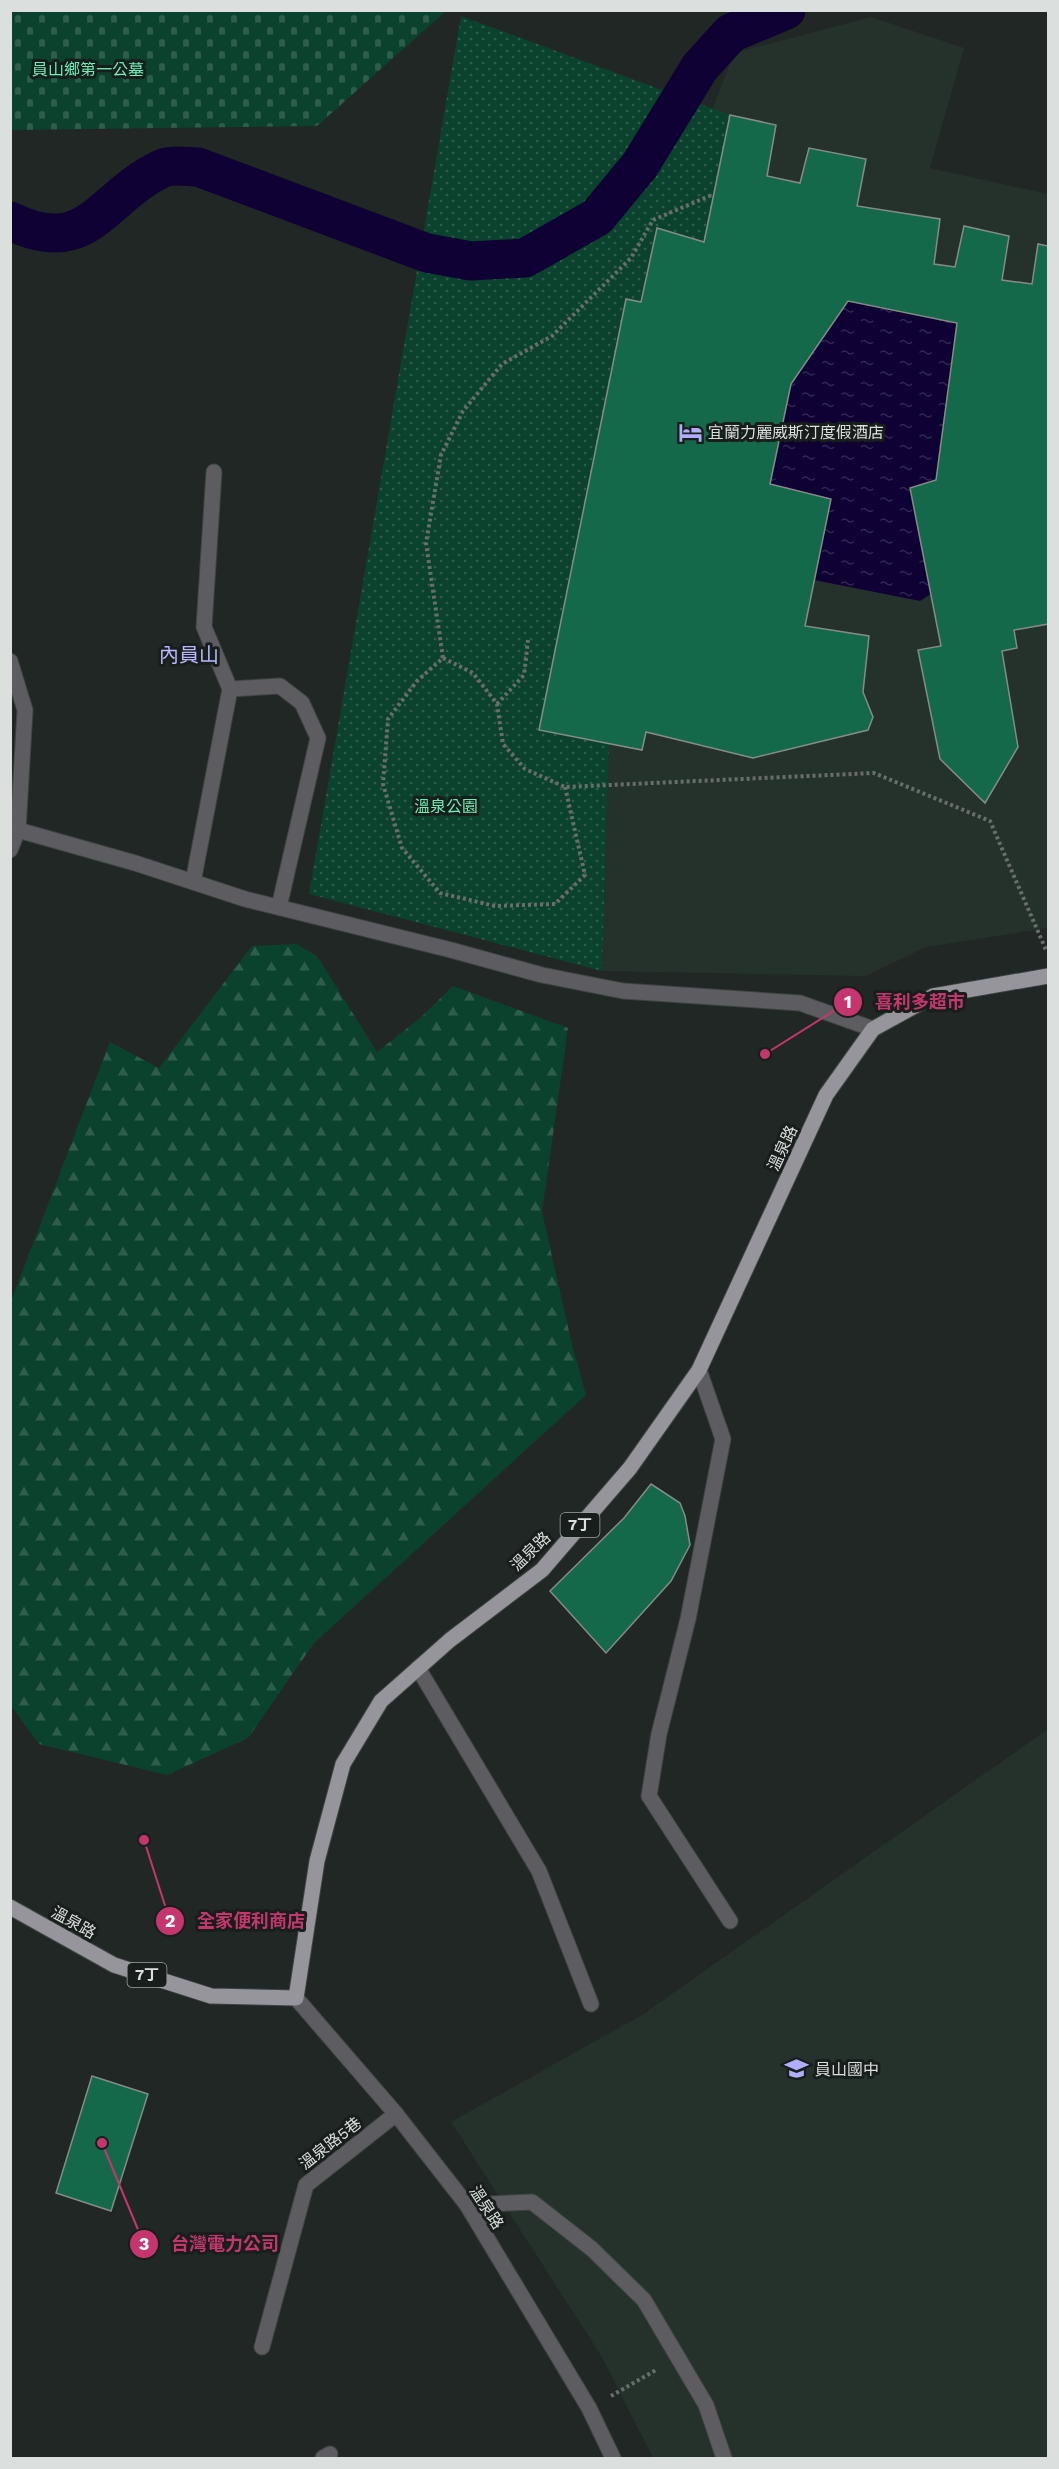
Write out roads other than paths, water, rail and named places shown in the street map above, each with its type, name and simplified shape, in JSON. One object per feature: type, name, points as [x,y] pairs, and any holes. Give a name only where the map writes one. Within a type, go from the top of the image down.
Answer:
[{"type":"main road","name":"7丁","points":[[873,1029],[933,996],[1048,976]]},
{"type":"main road","name":"溫泉路","points":[[10,1907],[114,1965],[211,1996],[297,1998],[316,1861],[343,1764],[381,1701],[450,1640],[542,1570],[630,1468],[699,1370],[826,1095],[873,1029]]},
{"type":"street","points":[[193,882],[230,689],[204,627],[214,472]]},
{"type":"street","points":[[10,661],[25,710],[14,830],[10,850]]},
{"type":"street","points":[[230,689],[280,686],[302,703],[318,738],[279,907]]},
{"type":"street","points":[[14,830],[279,907],[542,975],[623,991],[800,1003],[873,1029]]},
{"type":"street","points":[[699,1370],[723,1439],[688,1619],[659,1734],[649,1796],[730,1922]]},
{"type":"street","points":[[418,1668],[539,1871],[591,2004]]},
{"type":"street","name":"溫泉路","points":[[297,1998],[396,2114],[467,2205],[589,2408],[613,2458]]},
{"type":"street","name":"溫泉路5巷","points":[[262,2347],[306,2185],[396,2114]]},
{"type":"street","points":[[467,2205],[532,2202],[592,2249],[644,2300],[706,2405],[724,2458]]},
{"type":"water","points":[[848,301],[957,323],[936,480],[931,594],[920,601],[814,580],[831,499],[770,484],[791,384]]},
{"type":"waterway","points":[[10,221],[37,231],[58,233],[76,229],[92,220],[140,181],[161,169],[174,166],[198,167],[427,253],[471,261],[525,258],[597,217],[640,165],[700,67],[731,33],[786,10]]},
{"type":"place","name":"宜蘭力麗威斯汀度假酒店","points":[[690,432]]},
{"type":"place","name":"喜利多超市","points":[[765,1054]]},
{"type":"place","name":"全家便利商店","points":[[144,1840]]},
{"type":"place","name":"員山國中","points":[[797,2069]]},
{"type":"place","name":"台灣電力公司","points":[[102,2143]]},
{"type":"district","name":"內員山","points":[[189,655]]},
{"type":"park label","name":"員山鄉第一公墓","points":[[88,69]]},
{"type":"park label","name":"溫泉公園","points":[[446,806]]}]
